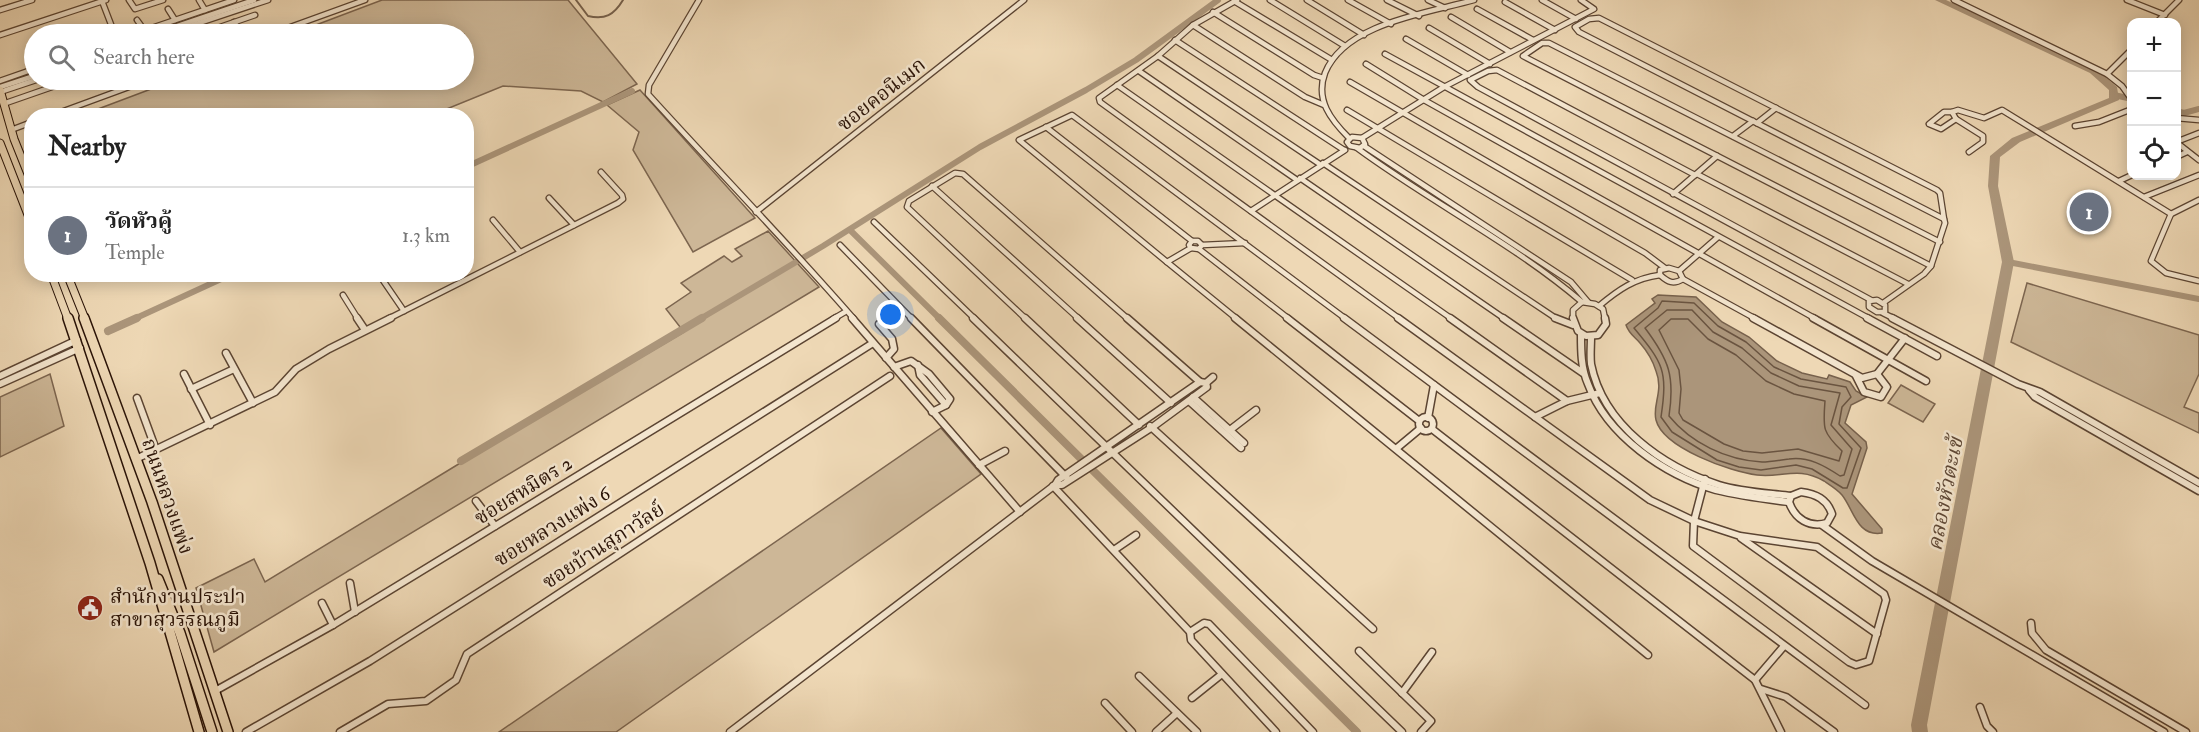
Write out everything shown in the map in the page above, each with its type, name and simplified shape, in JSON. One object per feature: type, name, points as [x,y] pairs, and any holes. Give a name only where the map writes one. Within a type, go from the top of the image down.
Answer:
[{"type":"main road","points":[[0,90],[11,130],[24,164]]},
{"type":"main road","points":[[14,139],[0,144],[24,205]]},
{"type":"main road","name":"ถนนหลวงแพ่ง","points":[[54,282],[78,344],[150,562],[199,732]]},
{"type":"main road","name":"ถนนหลวงแพ่ง","points":[[70,282],[136,459],[228,732]]},
{"type":"main road","points":[[150,562],[174,618],[212,732]]},
{"type":"street","points":[[0,10],[32,0]]},
{"type":"street","points":[[129,0],[135,9],[163,0]]},
{"type":"street","points":[[199,0],[205,10]]},
{"type":"street","points":[[164,24],[234,0]]},
{"type":"street","points":[[183,24],[254,0]]},
{"type":"street","points":[[196,24],[268,0]]},
{"type":"street","points":[[299,24],[365,0]]},
{"type":"street","points":[[699,0],[647,90],[648,94],[799,256],[1020,512]]},
{"type":"street","name":"ซอยคอนิเมก","points":[[756,212],[1024,0]]},
{"type":"street","points":[[1270,0],[1345,46]]},
{"type":"street","points":[[1307,0],[1364,35]]},
{"type":"street","points":[[1348,0],[1392,24]]},
{"type":"street","points":[[1387,0],[1419,16]]},
{"type":"street","points":[[1428,0],[1446,8]]},
{"type":"street","points":[[1470,0],[1364,35],[1345,46],[1332,60],[1323,78],[1324,105],[1331,119],[1349,138],[1362,138],[1444,87],[1594,9],[1581,0]]},
{"type":"street","points":[[1542,0],[1576,19]]},
{"type":"street","points":[[1954,0],[2107,74],[2127,93]]},
{"type":"street","points":[[2127,0],[2164,15]]},
{"type":"street","points":[[2161,18],[2179,0]]},
{"type":"street","points":[[34,24],[104,1],[108,24]]},
{"type":"street","points":[[1332,60],[1235,1],[1193,25],[1139,71],[1099,98],[1100,102],[1650,500],[1696,522],[1740,536],[1811,545],[1833,557],[1886,597],[1869,662],[1856,665],[1849,662],[1693,546],[1696,522],[1704,482]]},
{"type":"street","points":[[1504,2],[1555,30]]},
{"type":"street","points":[[168,9],[175,20]]},
{"type":"street","points":[[1477,9],[1533,40]]},
{"type":"street","points":[[1213,12],[1314,75],[1323,78]]},
{"type":"street","points":[[228,24],[255,15]]},
{"type":"street","points":[[1451,17],[1510,52]]},
{"type":"street","points":[[1883,303],[1924,274],[1931,266],[1945,219],[1937,190],[1599,18],[1589,19],[1575,27],[1579,33],[1945,219]]},
{"type":"street","points":[[137,20],[140,24]]},
{"type":"street","points":[[1193,25],[1305,97],[1324,105]]},
{"type":"street","points":[[0,35],[24,27]]},
{"type":"street","points":[[1429,28],[1490,63]]},
{"type":"street","points":[[1406,39],[1468,75]]},
{"type":"street","points":[[1175,40],[1344,150]]},
{"type":"street","points":[[1931,266],[1523,56],[1545,42],[1549,42],[1940,242]]},
{"type":"street","points":[[1385,54],[1937,356]]},
{"type":"street","points":[[2107,74],[2127,54]]},
{"type":"street","points":[[1158,56],[1558,320],[1573,325],[1581,334],[1591,337],[1598,335],[1606,324],[1606,316],[1599,306],[1585,302],[1554,278],[1385,170],[1357,148],[1350,146],[1347,142],[1349,138]]},
{"type":"street","points":[[1366,64],[1424,100],[1926,381]]},
{"type":"street","points":[[1882,313],[1887,310],[1883,303],[1871,300],[1673,194],[1478,87],[1470,80],[1492,69],[1501,72],[1908,284]]},
{"type":"street","points":[[1139,71],[1583,373]]},
{"type":"street","points":[[0,81],[24,73]]},
{"type":"street","points":[[0,90],[24,82]]},
{"type":"street","points":[[1350,82],[1645,253],[1665,268],[1679,272],[1683,279],[1856,376],[1868,378],[1877,374],[1905,338]]},
{"type":"street","points":[[1118,85],[1568,401]]},
{"type":"street","points":[[3,104],[42,90]]},
{"type":"street","points":[[72,108],[121,90]]},
{"type":"street","points":[[33,93],[36,100]]},
{"type":"street","points":[[1733,136],[1776,108]]},
{"type":"street","points":[[1956,119],[1941,129],[1929,124],[1944,111],[1958,110],[1984,118],[2001,109],[2171,213]]},
{"type":"street","points":[[1347,110],[1616,268],[1632,280]]},
{"type":"street","points":[[2075,126],[2099,123],[2127,111]]},
{"type":"street","points":[[1952,112],[1956,119],[1983,136],[1983,142],[1969,152]]},
{"type":"street","points":[[1648,655],[1020,140],[1072,115],[1865,705]]},
{"type":"street","points":[[2181,118],[2199,120]]},
{"type":"street","points":[[11,130],[24,125]]},
{"type":"street","points":[[1046,127],[1191,245],[1201,247],[1245,243]]},
{"type":"street","points":[[2181,140],[2199,133]]},
{"type":"street","points":[[1362,138],[1365,146],[1571,282],[1585,302]]},
{"type":"street","points":[[1251,211],[1350,146]]},
{"type":"street","points":[[1357,148],[1365,146]]},
{"type":"street","points":[[2181,147],[2199,160]]},
{"type":"street","points":[[2181,155],[2187,152]]},
{"type":"street","points":[[1673,194],[1717,156]]},
{"type":"street","points":[[474,275],[623,200],[622,195],[601,172]]},
{"type":"street","points":[[730,732],[1054,486],[1062,485],[1075,473],[1113,454],[1151,427],[1177,408],[1205,389],[1203,383],[963,174],[955,173],[909,201],[907,207],[1142,423],[1151,427],[1373,629]]},
{"type":"street","points":[[2144,197],[2199,175]]},
{"type":"street","points":[[2119,181],[2127,177]]},
{"type":"street","points":[[932,186],[1177,408]]},
{"type":"street","points":[[549,198],[574,225]]},
{"type":"street","points":[[2199,200],[2171,213],[2151,261],[2155,267],[2167,273],[2199,281]]},
{"type":"street","points":[[493,220],[520,252]]},
{"type":"street","points":[[1471,225],[1476,221]]},
{"type":"street","points":[[874,222],[1402,732]]},
{"type":"street","points":[[1679,272],[1718,237]]},
{"type":"street","points":[[1167,262],[1198,241],[1201,247],[1418,420],[1421,428]]},
{"type":"street","points":[[840,245],[1067,478]]},
{"type":"street","points":[[1665,268],[1660,270],[1660,275],[1664,280],[1679,283],[1683,279]]},
{"type":"street","points":[[1599,306],[1620,287],[1632,280],[1660,275]]},
{"type":"street","points":[[384,282],[404,311]]},
{"type":"street","points":[[136,459],[210,425],[277,390],[300,366],[460,282]]},
{"type":"street","points":[[343,295],[365,330]]},
{"type":"street","points":[[1871,300],[1868,305],[1871,309],[2018,384],[2035,397],[2181,476],[2199,483]]},
{"type":"street","points":[[1573,325],[1572,310],[1585,302]]},
{"type":"street","name":"ซอยสหมิตร 2","points":[[214,691],[355,612],[845,312]]},
{"type":"street","points":[[879,324],[894,344],[894,349],[886,358]]},
{"type":"street","points":[[1581,334],[1583,373],[1592,393],[1603,414],[1635,447],[1651,458],[1704,482],[1743,496],[1790,499],[1801,492],[1822,498],[1832,514],[1831,519],[1822,525]]},
{"type":"street","points":[[1591,337],[1591,367],[1600,393],[1624,426],[1643,444],[1704,482]]},
{"type":"street","name":"ซอยหลวงแพ่ง 6","points":[[246,732],[370,661],[873,343]]},
{"type":"street","points":[[0,376],[78,344]]},
{"type":"street","points":[[0,384],[78,344]]},
{"type":"street","points":[[226,354],[253,403]]},
{"type":"street","points":[[894,367],[909,361],[918,365],[920,375],[946,405],[932,412]]},
{"type":"street","points":[[191,389],[234,369]]},
{"type":"street","points":[[184,374],[210,425]]},
{"type":"street","points":[[1856,376],[1864,392],[1881,397],[1887,387],[1877,374]]},
{"type":"street","name":"ซอยบ้านสุภาวัลย์","points":[[340,732],[388,704],[426,701],[460,676],[467,654],[890,376]]},
{"type":"street","points":[[1075,473],[1097,454],[1213,377]]},
{"type":"street","points":[[1428,418],[1434,385]]},
{"type":"street","points":[[1535,417],[1568,401],[1592,393],[1600,393]]},
{"type":"street","points":[[137,398],[156,450]]},
{"type":"street","points":[[1191,399],[1230,430],[1243,445],[1191,399]]},
{"type":"street","points":[[1230,430],[1256,410]]},
{"type":"street","points":[[1418,420],[1428,418]]},
{"type":"street","points":[[1428,418],[1434,423],[1432,429]]},
{"type":"street","points":[[1397,448],[1421,428],[1432,429],[1755,680],[1781,732]]},
{"type":"street","points":[[979,465],[1005,451]]},
{"type":"street","points":[[2181,476],[2199,490]]},
{"type":"street","points":[[1054,486],[1190,632],[1191,640],[1276,732]]},
{"type":"street","points":[[1790,499],[1795,514],[1801,519],[1808,523],[1822,525],[1872,561],[2164,732]]},
{"type":"street","points":[[476,501],[495,526]]},
{"type":"street","points":[[1114,550],[1136,535]]},
{"type":"street","points":[[1740,536],[1877,634]]},
{"type":"street","points":[[350,583],[355,612]]},
{"type":"street","points":[[322,603],[333,625]]},
{"type":"street","points":[[1190,632],[1204,623],[1209,624],[1313,732]]},
{"type":"street","points":[[2031,623],[2032,633],[2046,650],[2186,732]]},
{"type":"street","points":[[1755,680],[1784,646]]},
{"type":"street","points":[[1359,651],[1431,721],[1421,732]]},
{"type":"street","points":[[1402,693],[1432,652]]},
{"type":"street","points":[[1192,698],[1222,674]]},
{"type":"street","points":[[1139,676],[1197,732]]},
{"type":"street","points":[[1761,689],[1786,697],[1834,732]]},
{"type":"street","points":[[1105,703],[1132,732]]},
{"type":"street","points":[[1980,707],[1987,726],[1993,732]]},
{"type":"street","points":[[1156,732],[1177,713]]},
{"type":"shaded area","points":[[382,0],[568,0],[637,84],[603,102],[581,91],[503,86],[449,108],[101,108],[148,90],[474,90],[474,24],[318,24]]},
{"type":"shaded area","points":[[640,90],[755,218],[693,252],[633,150],[639,132],[607,105]]},
{"type":"shaded area","points":[[768,231],[819,287],[214,652],[196,588],[254,559],[265,582],[457,465],[684,332],[666,309],[691,292],[681,283],[724,256],[732,262],[742,256],[735,249]]},
{"type":"shaded area","points":[[2027,283],[2199,335],[2199,374],[2184,407],[2199,413],[2199,433],[2011,342]]},
{"type":"shaded area","points":[[50,374],[64,426],[0,457],[0,397]]},
{"type":"shaded area","points":[[1901,385],[1935,404],[1923,422],[1888,403]]},
{"type":"shaded area","points":[[941,428],[981,474],[616,732],[499,732]]},
{"type":"water","points":[[1658,295],[1696,297],[1722,322],[1749,337],[1777,361],[1802,373],[1827,379],[1829,375],[1850,382],[1856,391],[1867,397],[1851,405],[1845,423],[1866,442],[1867,448],[1852,494],[1882,529],[1882,533],[1867,531],[1862,527],[1840,493],[1824,481],[1798,473],[1757,475],[1715,464],[1684,449],[1661,430],[1655,414],[1659,385],[1656,371],[1647,353],[1626,325],[1655,303],[1652,299]]},
{"type":"waterway","points":[[576,0],[588,16],[599,17],[612,13],[623,0]]},
{"type":"waterway","points":[[700,319],[823,246],[980,147],[1086,90],[1136,60],[1218,0]]},
{"type":"waterway","name":"คลองหัวตะเข้","points":[[1920,732],[1919,725],[2008,262],[1993,186],[1995,156],[2016,140],[2114,100],[2114,89],[2093,71],[1939,0]]},
{"type":"waterway","points":[[474,163],[632,91]]},
{"type":"waterway","points":[[2114,95],[2127,98]]},
{"type":"waterway","points":[[2181,112],[2199,109]]},
{"type":"waterway","points":[[850,230],[940,319]]},
{"type":"waterway","points":[[2008,262],[2199,299]]},
{"type":"waterway","points":[[134,319],[215,282]]},
{"type":"waterway","points":[[108,331],[137,318]]},
{"type":"waterway","points":[[461,461],[702,318]]},
{"type":"waterway","points":[[939,318],[1357,732]]},
{"type":"waterway","points":[[0,380],[66,350]]},
{"type":"place","name":"วัดหัวคู้","points":[[2089,212]]},
{"type":"place","name":"สำนักงานประปา สาขาสุวรรณภูมิ","points":[[90,608]]}]
